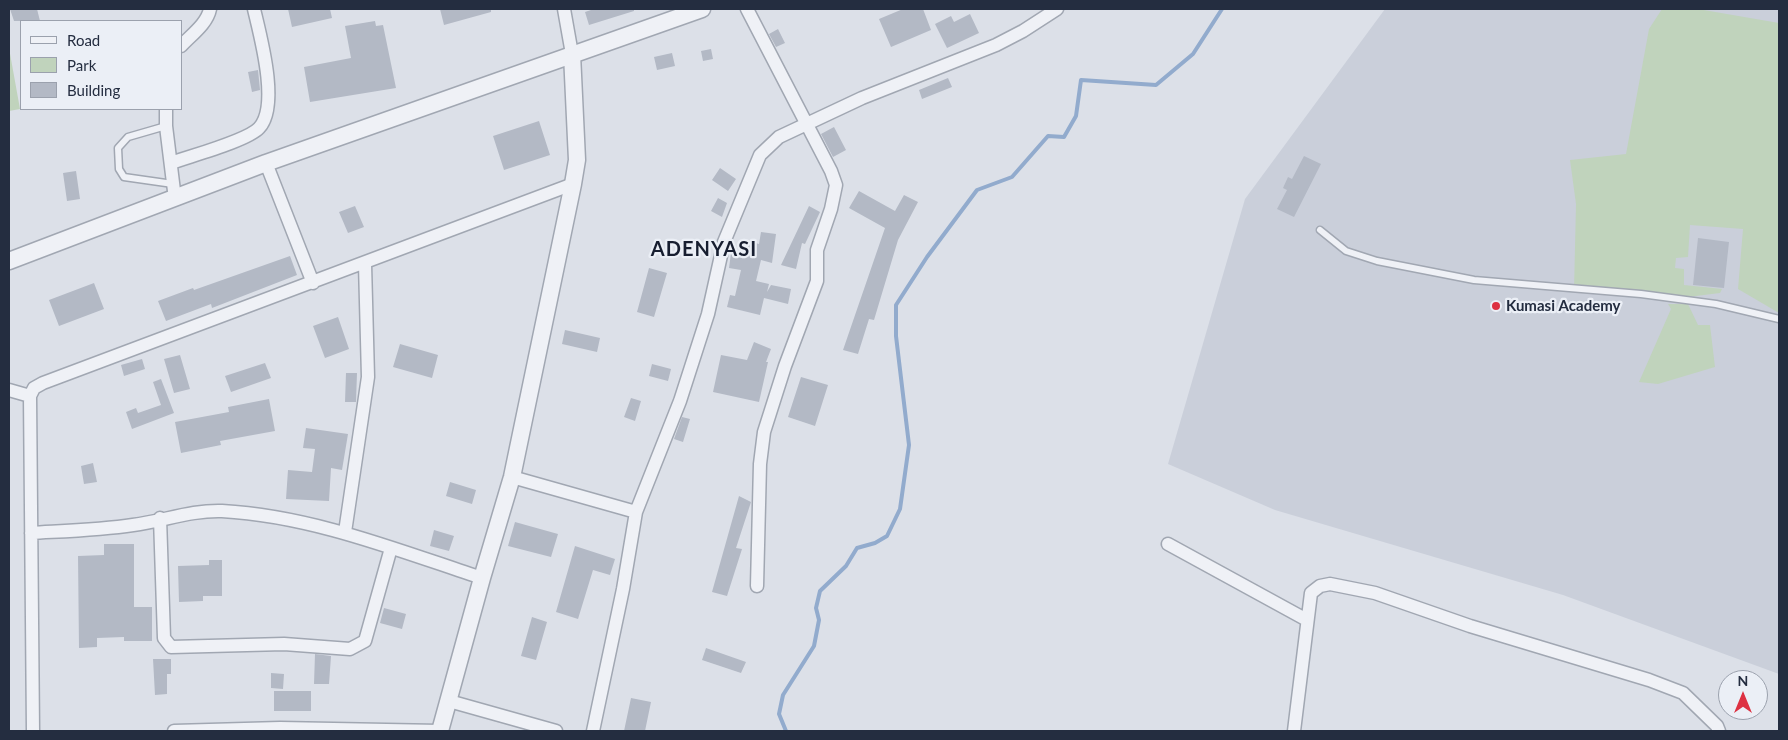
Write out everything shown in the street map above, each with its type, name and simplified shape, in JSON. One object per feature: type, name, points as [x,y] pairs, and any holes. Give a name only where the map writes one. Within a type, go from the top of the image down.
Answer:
[{"type":"street","points":[[182,45],[200,26],[210,9]]},
{"type":"street","points":[[171,163],[246,136],[260,128],[267,115],[270,94],[254,9]]},
{"type":"street","points":[[174,731],[440,731],[512,477],[578,160],[572,54],[564,9]]},
{"type":"street","points":[[9,261],[174,191],[266,164],[702,9]]},
{"type":"street","points":[[747,9],[831,171],[836,185],[831,209],[817,250],[817,281],[784,366],[764,432],[760,464],[757,586]]},
{"type":"street","points":[[593,731],[623,589],[636,512],[683,392],[708,314],[724,242],[760,155],[780,137],[862,98],[996,45],[1023,31],[1056,9]]},
{"type":"street","points":[[166,110],[166,126],[174,191]]},
{"type":"street","points":[[266,164],[313,283]]},
{"type":"street","points":[[33,731],[30,396],[34,388],[43,382],[365,264],[573,184]]},
{"type":"street","points":[[345,532],[368,377],[365,264]]},
{"type":"street","points":[[9,390],[30,396]]},
{"type":"street","points":[[512,477],[636,512]]},
{"type":"street","points":[[31,533],[134,525],[187,513],[222,512],[278,518],[345,532],[482,578]]},
{"type":"street","points":[[160,518],[164,638],[171,646],[284,644],[350,649],[360,645],[365,641],[391,548]]},
{"type":"street","points":[[1168,544],[1307,620]]},
{"type":"street","points":[[1294,731],[1311,592],[1320,586],[1330,584],[1375,593],[1470,626],[1606,666],[1683,693],[1717,726],[1719,731]]},
{"type":"street","points":[[449,701],[556,731]]},
{"type":"lane","points":[[166,126],[128,137],[118,148],[119,168],[124,177],[174,191]]},
{"type":"lane","points":[[1320,230],[1346,251],[1376,261],[1474,280],[1650,295],[1716,304],[1779,319]]},
{"type":"shaded area","name":"Kumasi Academy","points":[[1385,9],[1779,9],[1779,674],[1563,595],[1275,510],[1168,464],[1245,199]]},
{"type":"green space","points":[[1662,9],[1698,9],[1779,23],[1779,313],[1738,289],[1743,229],[1690,225],[1688,257],[1676,258],[1675,268],[1684,269],[1684,285],[1722,289],[1720,293],[1688,297],[1574,290],[1576,204],[1570,160],[1626,154],[1649,29]]},
{"type":"green space","points":[[9,48],[20,109],[9,111]]},
{"type":"green space","points":[[1668,304],[1688,304],[1698,325],[1710,325],[1715,367],[1658,384],[1639,382],[1671,309]]},
{"type":"building","points":[[10,9],[37,9],[40,20],[14,21]]},
{"type":"building","points":[[288,9],[330,9],[332,18],[292,27]]},
{"type":"building","points":[[440,9],[491,9],[491,12],[444,25]]},
{"type":"building","points":[[594,9],[634,9],[634,11],[589,25],[585,12]]},
{"type":"building","points":[[903,9],[923,9],[931,30],[891,47],[879,19]]},
{"type":"building","points":[[970,14],[979,33],[947,48],[935,24],[951,16],[954,22]]},
{"type":"building","points":[[375,21],[376,26],[383,25],[396,88],[310,102],[304,67],[351,58],[345,26]]},
{"type":"building","points":[[778,29],[785,43],[776,47],[769,34]]},
{"type":"building","points":[[711,49],[713,59],[703,61],[701,51]]},
{"type":"building","points":[[672,53],[675,66],[657,70],[654,57]]},
{"type":"building","points":[[258,70],[260,90],[252,92],[248,72]]},
{"type":"building","points":[[948,78],[952,87],[922,99],[919,90]]},
{"type":"building","points":[[539,121],[550,155],[504,170],[493,136]]},
{"type":"building","points":[[834,127],[846,150],[833,157],[821,134]]},
{"type":"building","points":[[1304,156],[1321,164],[1294,217],[1277,209],[1287,190],[1283,188],[1288,177],[1292,179]]},
{"type":"building","points":[[720,168],[736,179],[728,191],[712,180]]},
{"type":"building","points":[[76,171],[80,199],[67,201],[63,173]]},
{"type":"building","points":[[859,191],[895,211],[904,195],[918,202],[898,240],[874,320],[869,319],[858,354],[843,350],[885,228],[849,208]]},
{"type":"building","points":[[718,198],[727,203],[722,217],[711,211]]},
{"type":"building","points":[[355,206],[364,227],[348,233],[339,212]]},
{"type":"building","points":[[809,206],[820,212],[805,244],[802,243],[796,269],[781,265]]},
{"type":"building","points":[[761,232],[776,234],[772,263],[761,260],[756,281],[769,284],[767,292],[771,285],[791,289],[788,304],[764,298],[760,315],[727,307],[730,295],[735,296],[741,270],[729,268],[731,253],[744,255],[748,241],[759,244]]},
{"type":"building","points":[[1698,238],[1729,242],[1724,288],[1693,285]]},
{"type":"building","points":[[290,256],[297,275],[212,308],[211,304],[166,321],[158,301]]},
{"type":"building","points":[[649,268],[667,273],[654,317],[637,312]]},
{"type":"building","points":[[94,283],[104,309],[59,326],[49,300]]},
{"type":"building","points":[[338,317],[349,349],[325,358],[313,326]]},
{"type":"building","points":[[565,330],[600,338],[597,352],[562,344]]},
{"type":"building","points":[[754,342],[771,349],[766,362],[768,362],[759,402],[713,392],[721,355],[747,360]]},
{"type":"building","points":[[400,344],[438,355],[432,378],[393,367]]},
{"type":"building","points":[[180,355],[190,389],[174,393],[164,359]]},
{"type":"building","points":[[142,359],[145,369],[124,376],[121,365]]},
{"type":"building","points":[[265,363],[271,378],[231,392],[225,376]]},
{"type":"building","points":[[652,364],[671,369],[668,381],[649,376]]},
{"type":"building","points":[[346,373],[357,373],[356,402],[345,402]]},
{"type":"building","points":[[801,377],[828,385],[815,426],[788,417]]},
{"type":"building","points":[[161,379],[174,413],[132,429],[126,412],[136,408],[138,413],[161,405],[153,382]]},
{"type":"building","points":[[631,398],[641,401],[635,421],[624,417]]},
{"type":"building","points":[[269,399],[275,431],[220,441],[221,445],[181,453],[175,422],[229,412],[228,407]]},
{"type":"building","points":[[682,417],[690,419],[683,442],[674,439]]},
{"type":"building","points":[[306,428],[348,434],[342,470],[331,468],[329,501],[286,499],[288,470],[312,472],[315,449],[303,448]]},
{"type":"building","points":[[93,463],[97,482],[84,484],[81,466]]},
{"type":"building","points":[[450,482],[476,490],[472,504],[446,496]]},
{"type":"building","points":[[739,496],[751,502],[736,548],[742,549],[727,596],[712,592]]},
{"type":"building","points":[[515,522],[558,534],[551,557],[508,546]]},
{"type":"building","points":[[434,530],[454,536],[449,551],[430,546]]},
{"type":"building","points":[[104,544],[134,544],[134,607],[152,607],[152,641],[124,641],[124,637],[97,638],[97,647],[79,648],[78,556],[104,555]]},
{"type":"building","points":[[575,546],[615,559],[610,575],[593,570],[578,619],[556,612]]},
{"type":"building","points":[[209,560],[222,560],[222,596],[203,596],[203,601],[179,602],[178,566],[209,565]]},
{"type":"building","points":[[384,608],[406,614],[402,629],[380,623]]},
{"type":"building","points":[[532,617],[547,622],[536,660],[521,656]]},
{"type":"building","points":[[706,648],[746,662],[741,673],[702,660]]},
{"type":"building","points":[[315,654],[331,656],[329,684],[314,684]]},
{"type":"building","points":[[153,659],[171,659],[171,674],[167,674],[167,694],[155,695]]},
{"type":"building","points":[[271,673],[284,674],[283,689],[271,688]]},
{"type":"building","points":[[274,691],[311,691],[311,711],[274,711]]},
{"type":"building","points":[[631,698],[651,702],[645,731],[624,731]]},
{"type":"waterway","points":[[786,731],[779,714],[783,695],[814,646],[819,620],[816,608],[820,591],[846,566],[857,548],[875,543],[887,536],[900,509],[909,445],[896,336],[896,305],[927,257],[977,190],[1012,177],[1048,136],[1064,137],[1076,116],[1081,80],[1156,85],[1193,54],[1222,9]]},
{"type":"place","name":"Kumasi Academy","points":[[1496,306]]},
{"type":"district","name":"ADENYASI","points":[[704,250]]}]
